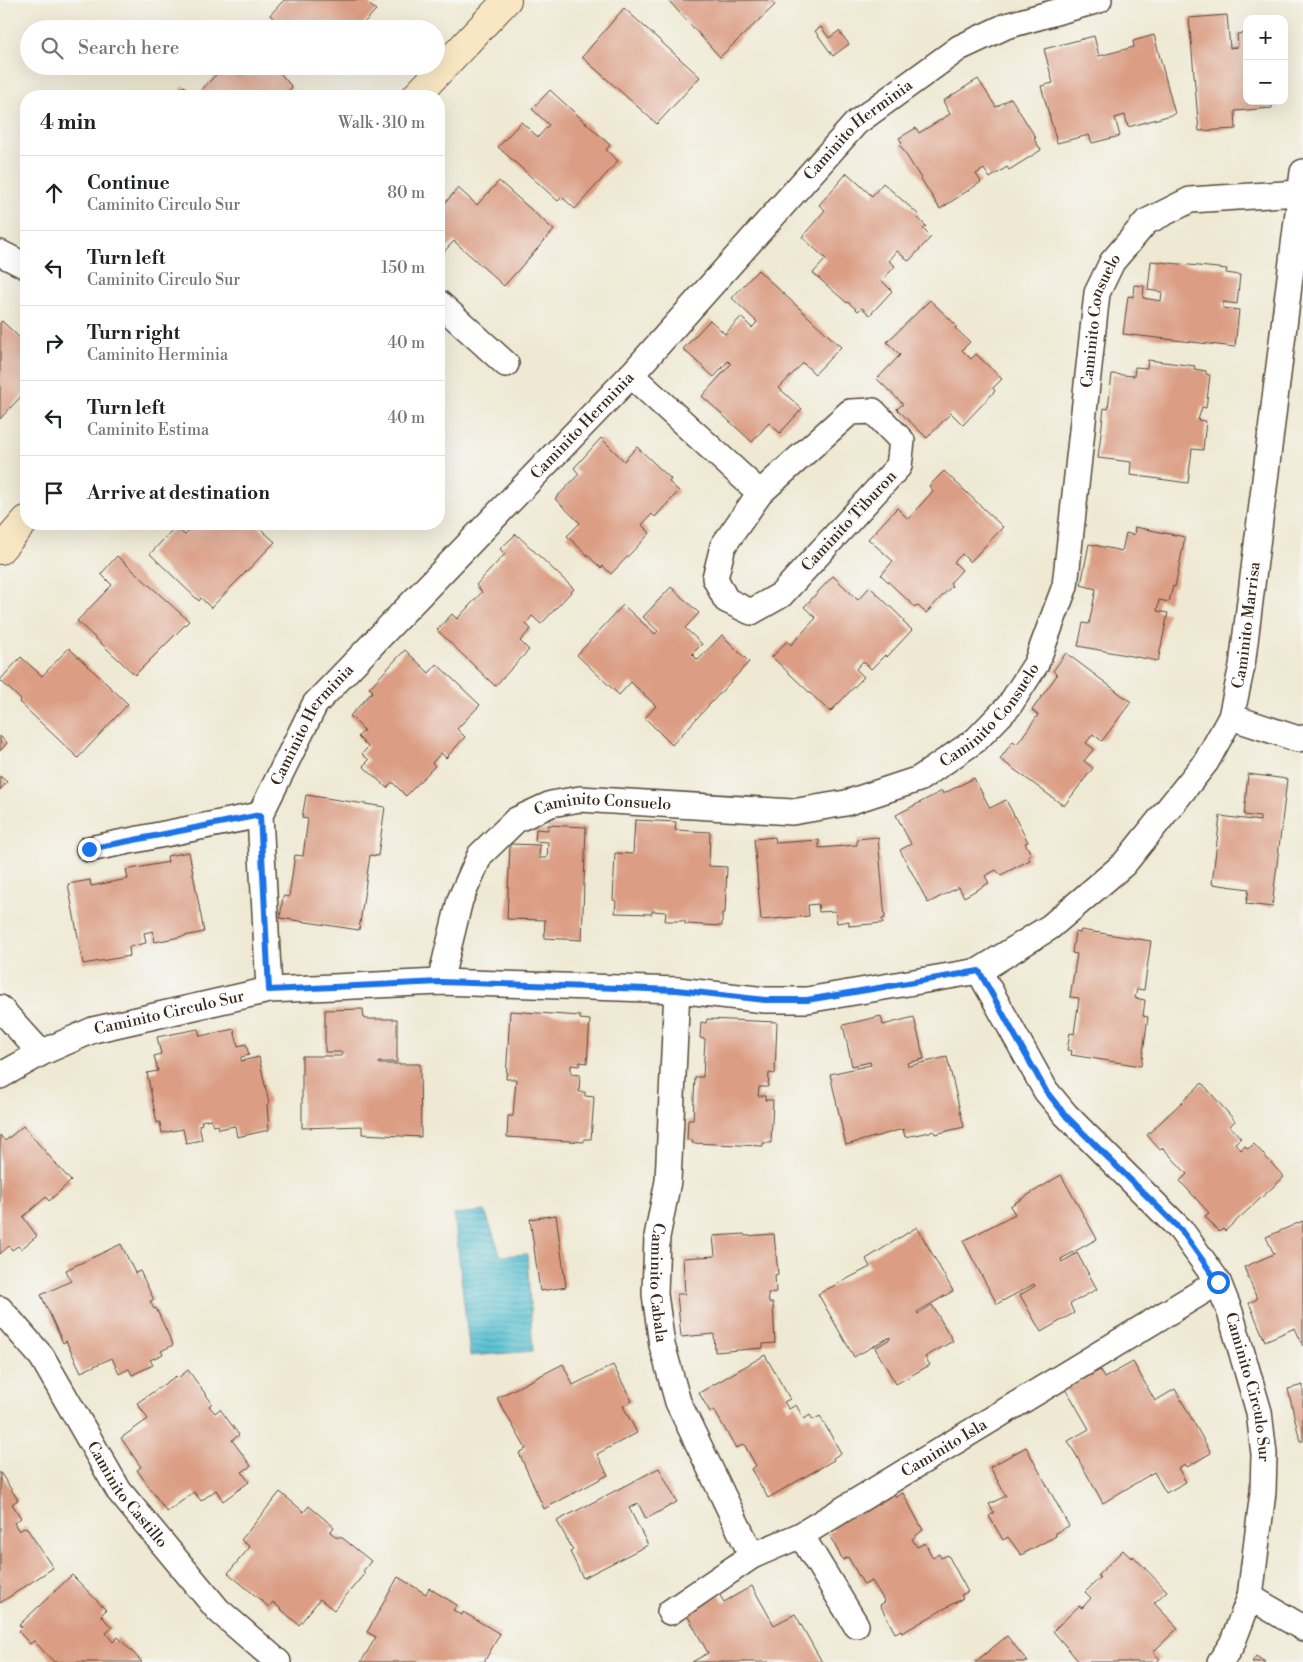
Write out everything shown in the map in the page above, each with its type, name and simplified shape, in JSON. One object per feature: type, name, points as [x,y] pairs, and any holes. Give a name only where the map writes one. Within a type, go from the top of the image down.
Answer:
[{"type":"main road","points":[[445,66],[508,0]]},
{"type":"main road","points":[[422,90],[436,75]]},
{"type":"main road","points":[[0,550],[20,527]]},
{"type":"street","name":"Caminito Herminia","points":[[269,990],[260,815],[315,704],[631,375],[856,123],[959,48],[1006,26],[1099,0]]},
{"type":"street","name":"Caminito Marrisa","points":[[979,971],[1050,927],[1124,864],[1206,762],[1231,716],[1242,666],[1302,182]]},
{"type":"street","name":"Caminito Consuelo","points":[[440,982],[460,900],[480,855],[516,820],[531,812],[551,804],[580,799],[792,812],[846,803],[919,779],[976,740],[1009,706],[1036,664],[1065,586],[1097,293],[1112,262],[1146,222],[1190,200],[1302,182]]},
{"type":"street","points":[[0,252],[20,263]]},
{"type":"street","points":[[445,308],[506,364]]},
{"type":"street","points":[[631,375],[760,493]]},
{"type":"street","name":"Caminito Tiburon","points":[[873,411],[902,441],[899,466],[781,595],[751,612],[726,600],[716,578],[722,546],[760,493],[850,412],[873,411]]},
{"type":"street","points":[[1231,716],[1298,739],[1303,738]]},
{"type":"street","points":[[89,849],[260,815]]},
{"type":"street","name":"Caminito Circulo Sur","points":[[0,1076],[41,1053],[92,1030],[269,990],[440,982],[677,990],[765,1000],[807,1000],[979,971],[1046,1091],[1066,1116],[1181,1230],[1218,1282],[1230,1312],[1259,1412],[1264,1454],[1264,1492],[1250,1597],[1232,1644],[1220,1662]]},
{"type":"street","name":"Caminito Cabala","points":[[677,990],[668,1181],[657,1238],[655,1294],[662,1345],[678,1402],[752,1556]]},
{"type":"street","points":[[0,1008],[41,1053]]},
{"type":"street","name":"Caminito Isla","points":[[670,1612],[752,1556],[801,1535],[1218,1282]]},
{"type":"street","name":"Caminito Castillo","points":[[0,1309],[42,1357],[119,1491],[218,1610],[278,1662]]},
{"type":"street","points":[[801,1535],[856,1625]]},
{"type":"street","points":[[1250,1597],[1303,1628]]},
{"type":"water","points":[[485,1211],[501,1256],[527,1254],[533,1351],[470,1356],[454,1214]]},
{"type":"building","points":[[284,0],[375,0],[370,5],[376,10],[367,20],[275,20],[270,15]]},
{"type":"building","points":[[668,0],[770,0],[775,5],[720,57]]},
{"type":"building","points":[[624,8],[700,77],[657,124],[582,57]]},
{"type":"building","points":[[1227,15],[1230,48],[1238,47],[1237,34],[1243,33],[1243,105],[1272,105],[1272,108],[1235,111],[1236,129],[1199,131],[1189,18]]},
{"type":"building","points":[[821,27],[829,38],[839,31],[849,44],[833,56],[815,31]]},
{"type":"building","points":[[1154,35],[1175,114],[1128,127],[1125,115],[1115,118],[1120,136],[1092,143],[1089,135],[1057,143],[1041,86],[1053,83],[1044,49],[1094,36],[1099,56],[1134,47],[1133,41]]},
{"type":"building","points":[[216,75],[282,75],[292,87],[289,90],[202,90]]},
{"type":"building","points":[[978,79],[996,107],[1011,98],[1036,138],[1034,139],[1041,150],[1009,170],[1007,167],[990,178],[984,169],[976,174],[981,182],[940,209],[900,145],[902,143],[899,138],[916,128],[919,133],[950,114],[943,101]]},
{"type":"building","points":[[184,86],[189,90],[180,90]]},
{"type":"building","points":[[550,90],[610,145],[606,150],[618,161],[575,209],[562,197],[558,201],[498,147],[521,122],[538,137],[549,125],[532,109]]},
{"type":"building","points":[[847,173],[872,196],[883,183],[919,215],[917,217],[926,226],[923,229],[931,237],[909,261],[897,251],[889,261],[895,266],[882,281],[892,291],[870,315],[862,308],[858,311],[847,303],[813,273],[826,259],[802,237],[825,210],[819,205]]},
{"type":"building","points":[[499,181],[554,230],[504,286],[454,241],[445,251],[445,203],[458,188],[477,205]]},
{"type":"building","points":[[1151,261],[1227,269],[1226,273],[1240,275],[1237,304],[1223,302],[1223,308],[1239,310],[1235,347],[1123,334],[1128,296],[1133,297],[1134,285],[1144,286],[1143,298],[1161,301],[1162,292],[1148,290]]},
{"type":"building","points":[[758,270],[841,347],[815,374],[803,363],[779,388],[802,409],[780,433],[769,423],[752,442],[702,396],[731,364],[728,361],[714,377],[683,349],[710,320],[725,334],[741,317],[752,328],[757,322],[732,298]]},
{"type":"building","points":[[930,300],[957,326],[955,328],[970,342],[962,350],[971,359],[976,354],[1002,379],[993,388],[995,391],[963,425],[951,413],[927,438],[897,409],[903,404],[877,379],[900,355],[887,342]]},
{"type":"building","points":[[2,321],[20,338],[20,397],[0,419],[0,323]]},
{"type":"building","points":[[1148,360],[1195,366],[1194,369],[1206,371],[1206,374],[1210,375],[1206,408],[1202,407],[1198,420],[1206,421],[1203,450],[1192,449],[1188,483],[1130,475],[1131,462],[1098,458],[1104,408],[1108,409],[1112,374],[1134,376],[1135,367],[1147,368]]},
{"type":"building","points":[[601,438],[624,461],[637,447],[671,479],[669,482],[679,491],[655,517],[652,514],[642,525],[650,533],[611,574],[603,566],[601,568],[567,536],[580,523],[555,499],[579,474],[574,468]]},
{"type":"building","points":[[944,471],[1003,527],[970,562],[962,554],[954,562],[962,570],[950,583],[952,586],[926,613],[917,605],[915,607],[881,575],[893,561],[868,539],[897,508],[908,519],[933,491],[929,486]]},
{"type":"building","points":[[1135,527],[1185,537],[1175,587],[1173,586],[1169,602],[1159,600],[1157,611],[1168,613],[1158,661],[1078,646],[1083,623],[1089,624],[1096,589],[1081,585],[1089,544],[1122,551],[1126,533],[1134,535]]},
{"type":"building","points":[[172,530],[179,530],[185,535],[190,530],[262,530],[275,542],[211,608],[201,598],[199,601],[150,554]]},
{"type":"building","points":[[516,534],[574,589],[541,624],[532,616],[526,624],[531,629],[520,641],[529,650],[495,686],[437,630],[452,614],[457,619],[482,592],[476,585],[505,554],[500,549]]},
{"type":"building","points":[[117,556],[189,621],[135,675],[77,621],[112,585],[101,574]]},
{"type":"building","points":[[833,576],[858,600],[870,587],[912,630],[887,657],[885,655],[871,669],[863,661],[856,669],[864,677],[830,712],[772,657],[787,641],[791,645],[816,618],[804,607]]},
{"type":"building","points":[[671,587],[699,613],[685,628],[702,644],[692,654],[698,660],[722,635],[749,662],[672,745],[645,718],[656,706],[631,682],[619,695],[577,655],[623,605],[655,634],[658,631],[643,617]]},
{"type":"building","points":[[69,648],[128,704],[78,758],[19,702],[21,700],[0,680],[21,657],[42,676]]},
{"type":"building","points":[[405,650],[429,673],[437,664],[480,705],[457,729],[465,737],[446,758],[441,753],[432,763],[435,766],[406,796],[392,782],[387,788],[363,766],[369,760],[362,754],[368,747],[358,737],[364,730],[350,716],[373,691],[369,688]]},
{"type":"building","points":[[1066,653],[1131,702],[1102,741],[1093,734],[1086,743],[1094,749],[1084,761],[1093,768],[1064,806],[1000,759],[1013,741],[1017,744],[1038,715],[1032,710],[1057,675],[1053,671]]},
{"type":"building","points":[[0,736],[7,743],[0,751]]},
{"type":"building","points":[[1248,774],[1287,779],[1272,907],[1246,904],[1249,889],[1212,884],[1220,816],[1260,821],[1260,817],[1244,815]]},
{"type":"building","points":[[0,776],[7,782],[0,790]]},
{"type":"building","points":[[974,778],[990,808],[1006,800],[1028,842],[1025,843],[1031,854],[1028,856],[1030,860],[1001,875],[996,870],[985,876],[989,883],[964,897],[959,887],[928,903],[900,850],[911,844],[896,815],[942,791],[943,794]]},
{"type":"building","points":[[306,795],[385,807],[378,856],[370,855],[359,930],[280,918],[283,896],[289,897],[295,855],[303,856],[308,819],[302,818]]},
{"type":"building","points":[[635,820],[676,822],[675,830],[710,832],[709,866],[727,867],[725,913],[722,913],[722,926],[685,924],[685,921],[665,921],[666,912],[652,911],[652,914],[615,913],[616,901],[613,900],[615,853],[633,854]]},
{"type":"building","points":[[548,825],[586,827],[582,940],[544,938],[545,920],[507,919],[510,844],[540,845],[539,858],[547,858],[548,842],[535,841],[536,829],[548,830]]},
{"type":"building","points":[[775,837],[776,843],[819,840],[819,848],[857,845],[857,839],[878,837],[885,918],[882,919],[883,923],[849,926],[849,921],[837,923],[835,911],[819,912],[818,904],[808,905],[809,916],[761,920],[754,839]]},
{"type":"building","points":[[189,852],[204,932],[155,942],[153,931],[144,933],[146,943],[129,947],[130,956],[83,964],[68,884],[90,880],[91,886],[128,879],[126,870],[168,862],[167,856]]},
{"type":"building","points":[[1081,930],[1151,941],[1144,990],[1137,989],[1135,998],[1145,1000],[1143,1016],[1148,1017],[1141,1066],[1071,1055],[1072,1051],[1067,1050],[1070,1033],[1074,1034],[1079,998],[1070,997],[1077,954],[1072,953],[1075,932],[1080,933]]},
{"type":"building","points":[[363,1009],[364,1019],[397,1019],[397,1062],[379,1062],[379,1064],[420,1064],[421,1137],[362,1134],[362,1126],[302,1128],[302,1056],[342,1056],[342,1052],[325,1052],[325,1010]]},
{"type":"building","points":[[510,1011],[580,1016],[580,1019],[590,1020],[587,1063],[580,1062],[579,1066],[571,1065],[571,1074],[580,1075],[579,1092],[585,1092],[585,1096],[594,1097],[591,1139],[584,1139],[584,1142],[507,1137],[508,1116],[513,1116],[516,1079],[506,1079]]},
{"type":"building","points":[[881,1016],[883,1025],[914,1017],[924,1059],[907,1063],[908,1066],[947,1057],[964,1127],[935,1134],[934,1131],[905,1137],[903,1129],[846,1145],[830,1074],[871,1065],[870,1062],[852,1066],[843,1025]]},
{"type":"building","points":[[707,1019],[777,1022],[775,1074],[769,1073],[768,1087],[759,1087],[758,1096],[765,1096],[765,1100],[773,1100],[771,1143],[763,1143],[763,1146],[692,1143],[693,1140],[687,1140],[688,1120],[693,1120],[695,1077],[703,1077],[705,1039],[700,1038],[701,1022],[706,1023]]},
{"type":"building","points":[[198,1029],[200,1036],[234,1029],[238,1046],[246,1044],[249,1055],[241,1057],[241,1061],[259,1057],[269,1104],[267,1105],[269,1130],[237,1137],[235,1126],[219,1129],[218,1125],[213,1126],[211,1119],[201,1121],[202,1124],[199,1125],[202,1140],[186,1143],[183,1129],[162,1133],[160,1122],[157,1123],[147,1073],[158,1071],[154,1056],[161,1054],[157,1037]]},
{"type":"building","points":[[1202,1083],[1235,1121],[1230,1126],[1241,1138],[1235,1143],[1241,1150],[1245,1146],[1248,1149],[1254,1144],[1284,1177],[1225,1231],[1223,1229],[1219,1232],[1205,1216],[1209,1213],[1180,1181],[1187,1174],[1163,1148],[1160,1150],[1147,1135]]},
{"type":"building","points":[[23,1126],[71,1181],[49,1201],[46,1197],[23,1217],[37,1236],[21,1249],[18,1246],[12,1250],[9,1246],[0,1254],[0,1135],[5,1141]]},
{"type":"building","points":[[1061,1175],[1097,1239],[1061,1259],[1062,1262],[1077,1253],[1097,1289],[1070,1304],[1074,1313],[1041,1332],[1020,1295],[1035,1286],[1034,1284],[997,1304],[963,1241],[1015,1214],[1010,1206]]},
{"type":"building","points":[[556,1215],[566,1287],[540,1291],[530,1219]]},
{"type":"building","points":[[1303,1221],[1303,1346],[1295,1328],[1265,1341],[1249,1303],[1257,1299],[1244,1267],[1274,1254],[1266,1237]]},
{"type":"building","points":[[917,1227],[953,1291],[917,1312],[918,1314],[932,1305],[953,1341],[925,1357],[930,1365],[896,1384],[875,1348],[890,1339],[890,1337],[854,1357],[818,1294],[870,1267],[866,1259]]},
{"type":"building","points":[[744,1234],[745,1236],[774,1234],[778,1274],[775,1275],[776,1292],[768,1293],[769,1303],[773,1303],[775,1343],[763,1344],[763,1348],[715,1352],[714,1334],[681,1337],[677,1294],[685,1294],[683,1258],[715,1256],[713,1236]]},
{"type":"building","points":[[121,1244],[135,1273],[140,1271],[154,1300],[150,1301],[154,1309],[156,1308],[173,1345],[161,1351],[163,1354],[150,1360],[153,1365],[132,1375],[129,1369],[119,1374],[112,1358],[81,1372],[66,1341],[63,1343],[41,1295],[71,1281],[66,1270]]},
{"type":"building","points":[[765,1355],[790,1399],[784,1402],[789,1409],[796,1405],[804,1419],[810,1415],[813,1420],[820,1416],[841,1453],[833,1458],[834,1460],[768,1498],[751,1469],[756,1466],[744,1444],[736,1448],[714,1410],[710,1412],[699,1393]]},
{"type":"building","points":[[1133,1362],[1155,1401],[1175,1389],[1211,1453],[1187,1467],[1185,1464],[1178,1468],[1186,1482],[1166,1493],[1154,1472],[1103,1503],[1068,1441],[1089,1429],[1066,1389],[1100,1370],[1104,1378]]},
{"type":"building","points":[[563,1364],[573,1385],[613,1365],[632,1401],[623,1406],[637,1433],[597,1454],[608,1475],[544,1509],[519,1453],[526,1449],[497,1398]]},
{"type":"building","points":[[188,1370],[212,1403],[209,1406],[215,1413],[220,1409],[239,1435],[232,1440],[251,1466],[242,1472],[249,1482],[223,1501],[216,1490],[201,1501],[194,1492],[167,1512],[137,1470],[141,1467],[121,1438],[148,1419],[137,1403]]},
{"type":"building","points":[[1303,1385],[1303,1441],[1300,1441],[1288,1389]]},
{"type":"building","points":[[1026,1447],[1069,1526],[1055,1533],[1056,1536],[1021,1555],[1008,1537],[1003,1540],[989,1516],[994,1513],[989,1504],[1006,1496],[990,1467]]},
{"type":"building","points":[[659,1468],[677,1502],[646,1519],[638,1503],[629,1508],[648,1545],[583,1578],[570,1552],[573,1550],[557,1521]]},
{"type":"building","points":[[0,1472],[18,1500],[12,1504],[21,1518],[14,1523],[19,1531],[26,1527],[53,1568],[0,1603]]},
{"type":"building","points":[[280,1492],[304,1512],[309,1506],[334,1527],[330,1532],[338,1538],[340,1536],[371,1561],[363,1571],[365,1573],[334,1610],[320,1599],[299,1625],[273,1602],[269,1607],[228,1573],[250,1547],[241,1540]]},
{"type":"building","points":[[893,1493],[896,1497],[903,1493],[923,1530],[912,1539],[917,1547],[925,1543],[933,1558],[939,1554],[941,1558],[948,1555],[968,1592],[961,1595],[963,1598],[902,1633],[901,1630],[895,1633],[880,1605],[885,1602],[872,1581],[864,1585],[848,1557],[843,1560],[828,1533],[834,1530],[832,1527]]},
{"type":"building","points":[[1123,1550],[1131,1558],[1133,1556],[1167,1591],[1154,1603],[1178,1628],[1153,1652],[1160,1659],[1156,1662],[1079,1662],[1053,1631],[1079,1606],[1082,1608],[1091,1598],[1085,1592],[1100,1578],[1098,1575]]},
{"type":"building","points":[[72,1575],[106,1610],[101,1615],[112,1628],[106,1633],[113,1642],[118,1637],[142,1662],[54,1662],[34,1641],[30,1644],[18,1631],[22,1627],[19,1625]]},
{"type":"building","points":[[398,1577],[426,1594],[429,1588],[457,1605],[453,1610],[462,1615],[463,1612],[500,1634],[484,1662],[361,1662],[376,1637],[367,1632]]},
{"type":"building","points":[[752,1586],[774,1625],[795,1614],[822,1662],[692,1662],[708,1653],[686,1613],[719,1594],[724,1602]]},
{"type":"building","points":[[1007,1636],[1028,1662],[975,1662]]},
{"type":"building","points":[[1256,1656],[1265,1662],[1252,1662]]},
{"type":"route","points":[[89,849],[260,815],[269,990],[440,982],[677,990],[765,1000],[807,1000],[979,971],[1018,1044],[1046,1091],[1066,1116],[1181,1230],[1218,1282]]}]
